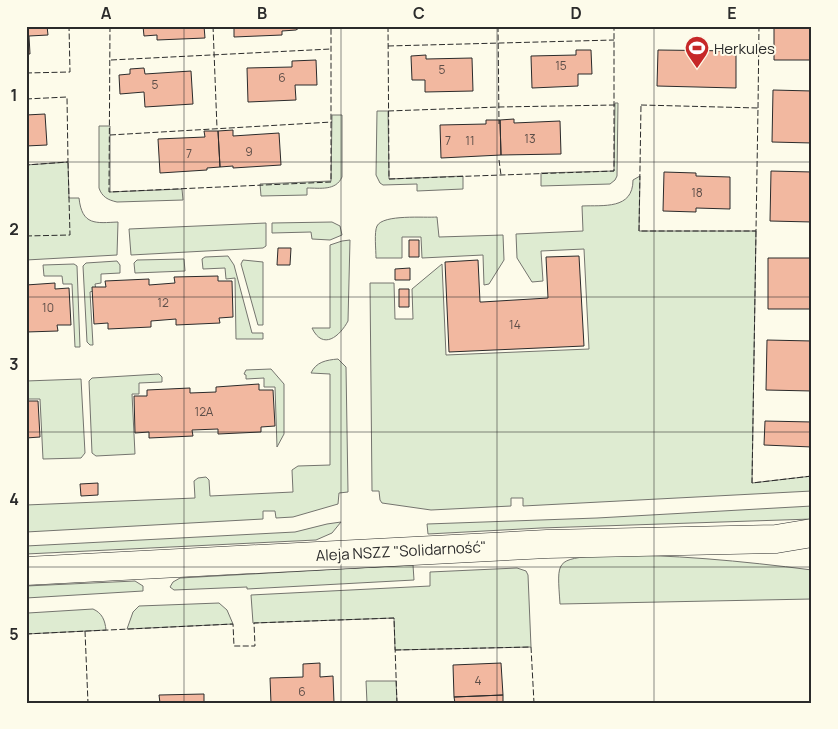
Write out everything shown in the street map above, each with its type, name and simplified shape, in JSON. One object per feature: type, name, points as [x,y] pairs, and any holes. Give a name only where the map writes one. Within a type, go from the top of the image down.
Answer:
[{"type":"street","name":"Aleja NSZZ \"Solidarność\"","points":[[26,571],[556,543],[776,539],[812,533]]},
{"type":"street","name":"Aleja NSZZ \"Solidarność\"","points":[[776,539],[812,550]]},
{"type":"green space","points":[[615,103],[618,103],[617,176],[615,180],[610,184],[541,186],[541,173],[614,171]]},
{"type":"green space","points":[[377,111],[388,111],[389,179],[463,176],[463,189],[417,191],[417,184],[383,185],[380,183],[376,175]]},
{"type":"green space","points":[[332,115],[342,115],[342,177],[336,185],[327,188],[307,188],[307,195],[261,196],[260,184],[331,181]]},
{"type":"green space","points":[[99,126],[110,126],[110,192],[182,189],[183,200],[117,202],[104,196],[99,188]]},
{"type":"green space","points":[[68,162],[69,198],[79,198],[83,214],[91,221],[103,223],[118,222],[117,255],[26,260],[26,165]]},
{"type":"green space","points":[[640,176],[639,231],[756,231],[752,483],[812,476],[812,491],[523,506],[523,498],[511,498],[511,506],[431,510],[382,503],[379,491],[372,491],[370,283],[394,283],[395,319],[413,319],[412,289],[442,264],[446,355],[589,349],[584,249],[541,251],[543,281],[532,282],[517,258],[516,234],[583,231],[582,206],[615,204],[622,201],[628,197],[632,190],[633,180]]},
{"type":"green space","points":[[405,217],[437,217],[439,237],[503,235],[504,260],[489,284],[484,285],[483,255],[422,258],[421,237],[402,237],[402,258],[376,258],[376,232],[377,226],[381,222]]},
{"type":"green space","points":[[332,222],[340,226],[342,235],[330,240],[312,239],[311,232],[272,233],[272,223]]},
{"type":"green space","points":[[266,223],[266,246],[263,248],[131,255],[129,229]]},
{"type":"green space","points":[[350,240],[348,321],[336,336],[326,340],[321,339],[312,328],[330,328],[330,245]]},
{"type":"green space","points":[[228,256],[234,265],[252,333],[263,333],[263,339],[236,339],[235,278],[226,279],[225,268],[203,269],[202,259],[205,257]]},
{"type":"green space","points":[[184,259],[185,271],[135,273],[134,263],[137,260]]},
{"type":"green space","points":[[243,260],[263,262],[263,325],[258,325],[241,264]]},
{"type":"green space","points":[[117,261],[120,265],[120,273],[101,274],[101,283],[95,284],[96,290],[90,292],[93,345],[90,345],[87,342],[83,266],[86,263]]},
{"type":"green space","points":[[74,264],[77,266],[80,347],[75,347],[72,284],[63,284],[62,276],[44,276],[43,265]]},
{"type":"green space","points":[[338,359],[346,367],[348,492],[339,493],[338,504],[293,517],[276,518],[275,511],[263,511],[263,519],[26,532],[26,505],[195,498],[194,481],[198,478],[206,477],[209,480],[210,496],[293,492],[292,470],[298,466],[330,465],[330,374],[311,373],[322,362]]},
{"type":"green space","points":[[271,369],[284,384],[284,434],[277,447],[275,387],[264,387],[264,378],[246,379],[244,374],[246,370]]},
{"type":"green space","points":[[159,374],[162,377],[162,382],[139,383],[139,394],[132,394],[135,454],[96,456],[92,453],[89,381],[92,378]]},
{"type":"green space","points":[[81,379],[85,453],[81,458],[43,459],[40,399],[28,399],[26,381]]},
{"type":"green space","points":[[812,506],[812,519],[541,528],[428,534],[427,524],[597,518]]},
{"type":"green space","points":[[341,522],[332,533],[316,540],[26,554],[26,546],[295,532]]},
{"type":"green space","points":[[600,555],[706,559],[812,570],[812,599],[560,604],[559,570],[562,564],[574,558]]},
{"type":"green space","points":[[413,565],[414,580],[247,589],[247,587],[174,590],[170,587],[173,582],[180,578]]},
{"type":"green space","points":[[517,568],[526,571],[528,575],[531,647],[395,650],[394,618],[253,623],[251,595],[430,586],[430,572]]},
{"type":"green space","points":[[135,581],[143,586],[143,591],[26,598],[26,586]]},
{"type":"green space","points":[[219,603],[227,610],[233,624],[127,629],[133,612],[139,606]]},
{"type":"green space","points":[[93,609],[102,617],[106,630],[26,634],[26,614],[28,613]]},
{"type":"green space","points":[[366,681],[396,681],[397,703],[367,703]]},
{"type":"building","points":[[26,26],[47,26],[48,35],[29,36],[30,54],[26,54]]},
{"type":"building","points":[[143,26],[204,26],[205,38],[157,40],[157,35],[144,36]]},
{"type":"building","points":[[234,26],[299,26],[299,28],[282,31],[282,35],[234,37]]},
{"type":"building","points":[[774,26],[812,26],[812,60],[774,60]]},
{"type":"building","points":[[576,50],[591,50],[592,74],[578,74],[578,86],[532,88],[531,56],[576,55]]},
{"type":"building","name":"Herkules","points":[[658,50],[736,51],[736,88],[657,86]]},
{"type":"building","points":[[426,55],[426,59],[472,58],[473,91],[425,92],[425,80],[412,80],[411,56]]},
{"type":"building","points":[[316,60],[317,85],[295,85],[296,100],[248,102],[247,68],[292,67],[292,61]]},
{"type":"building","points":[[144,68],[145,74],[191,71],[193,104],[145,107],[144,92],[120,94],[119,75],[130,74],[130,69]]},
{"type":"building","points":[[773,90],[812,91],[812,143],[772,142]]},
{"type":"building","points":[[45,114],[47,145],[26,146],[26,115]]},
{"type":"building","points":[[514,119],[514,123],[560,121],[561,154],[501,155],[500,120]]},
{"type":"building","points":[[486,120],[500,120],[501,155],[441,158],[440,125],[486,124]]},
{"type":"building","points":[[233,130],[233,136],[279,133],[281,165],[220,167],[218,131]]},
{"type":"building","points":[[204,131],[218,131],[220,167],[207,168],[207,170],[160,173],[158,139],[205,137]]},
{"type":"building","points":[[771,171],[812,172],[812,222],[770,221]]},
{"type":"building","points":[[664,172],[696,173],[696,176],[730,177],[730,209],[696,208],[696,212],[663,211]]},
{"type":"building","points":[[409,240],[419,240],[419,257],[409,257]]},
{"type":"building","points":[[278,248],[291,248],[290,265],[277,265]]},
{"type":"building","points":[[579,256],[584,346],[449,352],[445,262],[478,260],[480,302],[482,302],[548,298],[546,257]]},
{"type":"building","points":[[768,258],[812,258],[812,309],[768,309]]},
{"type":"building","points":[[410,268],[410,280],[395,280],[395,269]]},
{"type":"building","points":[[218,276],[218,281],[232,281],[233,317],[219,318],[220,323],[176,325],[176,319],[151,321],[151,327],[108,329],[108,323],[94,324],[92,287],[106,287],[105,281],[149,279],[149,285],[175,283],[174,277]]},
{"type":"building","points":[[55,283],[55,289],[69,288],[71,325],[57,325],[58,331],[26,332],[26,285]]},
{"type":"building","points":[[399,289],[409,289],[409,307],[399,307]]},
{"type":"building","points":[[767,340],[812,341],[812,391],[766,390]]},
{"type":"building","points":[[259,384],[259,390],[273,390],[275,426],[261,427],[261,432],[218,434],[218,429],[192,430],[193,436],[149,438],[149,432],[135,433],[134,396],[147,396],[147,390],[190,388],[190,393],[216,392],[216,387]]},
{"type":"building","points":[[26,401],[38,401],[40,437],[26,438]]},
{"type":"building","points":[[765,421],[812,422],[812,447],[764,445]]},
{"type":"building","points":[[98,483],[98,495],[81,496],[80,484]]},
{"type":"building","points":[[320,663],[320,677],[333,676],[334,703],[271,703],[270,678],[303,677],[303,664]]},
{"type":"building","points":[[501,663],[503,695],[454,697],[453,665]]},
{"type":"building","points":[[204,694],[204,703],[160,703],[159,695]]},
{"type":"building","points":[[503,695],[503,703],[455,703],[454,697]]},
{"type":"fence","points":[[26,73],[70,72],[69,26]]},
{"type":"fence","points":[[110,26],[109,192],[331,182],[331,26]]},
{"type":"fence","points":[[213,26],[217,128]]},
{"type":"fence","points":[[388,26],[389,179],[614,171],[614,26]]},
{"type":"fence","points":[[498,26],[499,124]]},
{"type":"fence","points":[[758,108],[759,26]]},
{"type":"fence","points":[[388,46],[614,40]]},
{"type":"fence","points":[[111,60],[331,49]]},
{"type":"fence","points":[[26,99],[67,97],[68,162],[26,165]]},
{"type":"fence","points":[[388,111],[615,105]]},
{"type":"fence","points":[[641,105],[758,108],[756,231],[639,231],[641,105]]},
{"type":"fence","points":[[110,135],[332,122]]},
{"type":"fence","points":[[499,160],[501,175]]},
{"type":"fence","points":[[26,236],[70,235],[68,162]]},
{"type":"fence","points":[[756,231],[752,483],[812,476]]},
{"type":"fence","points":[[26,634],[233,624],[234,646],[255,646],[254,623],[394,618],[397,703]]},
{"type":"fence","points":[[85,631],[88,703]]},
{"type":"fence","points":[[395,650],[531,647],[534,703]]},
{"type":"place","name":"Herkules","points":[[697,69]]}]
